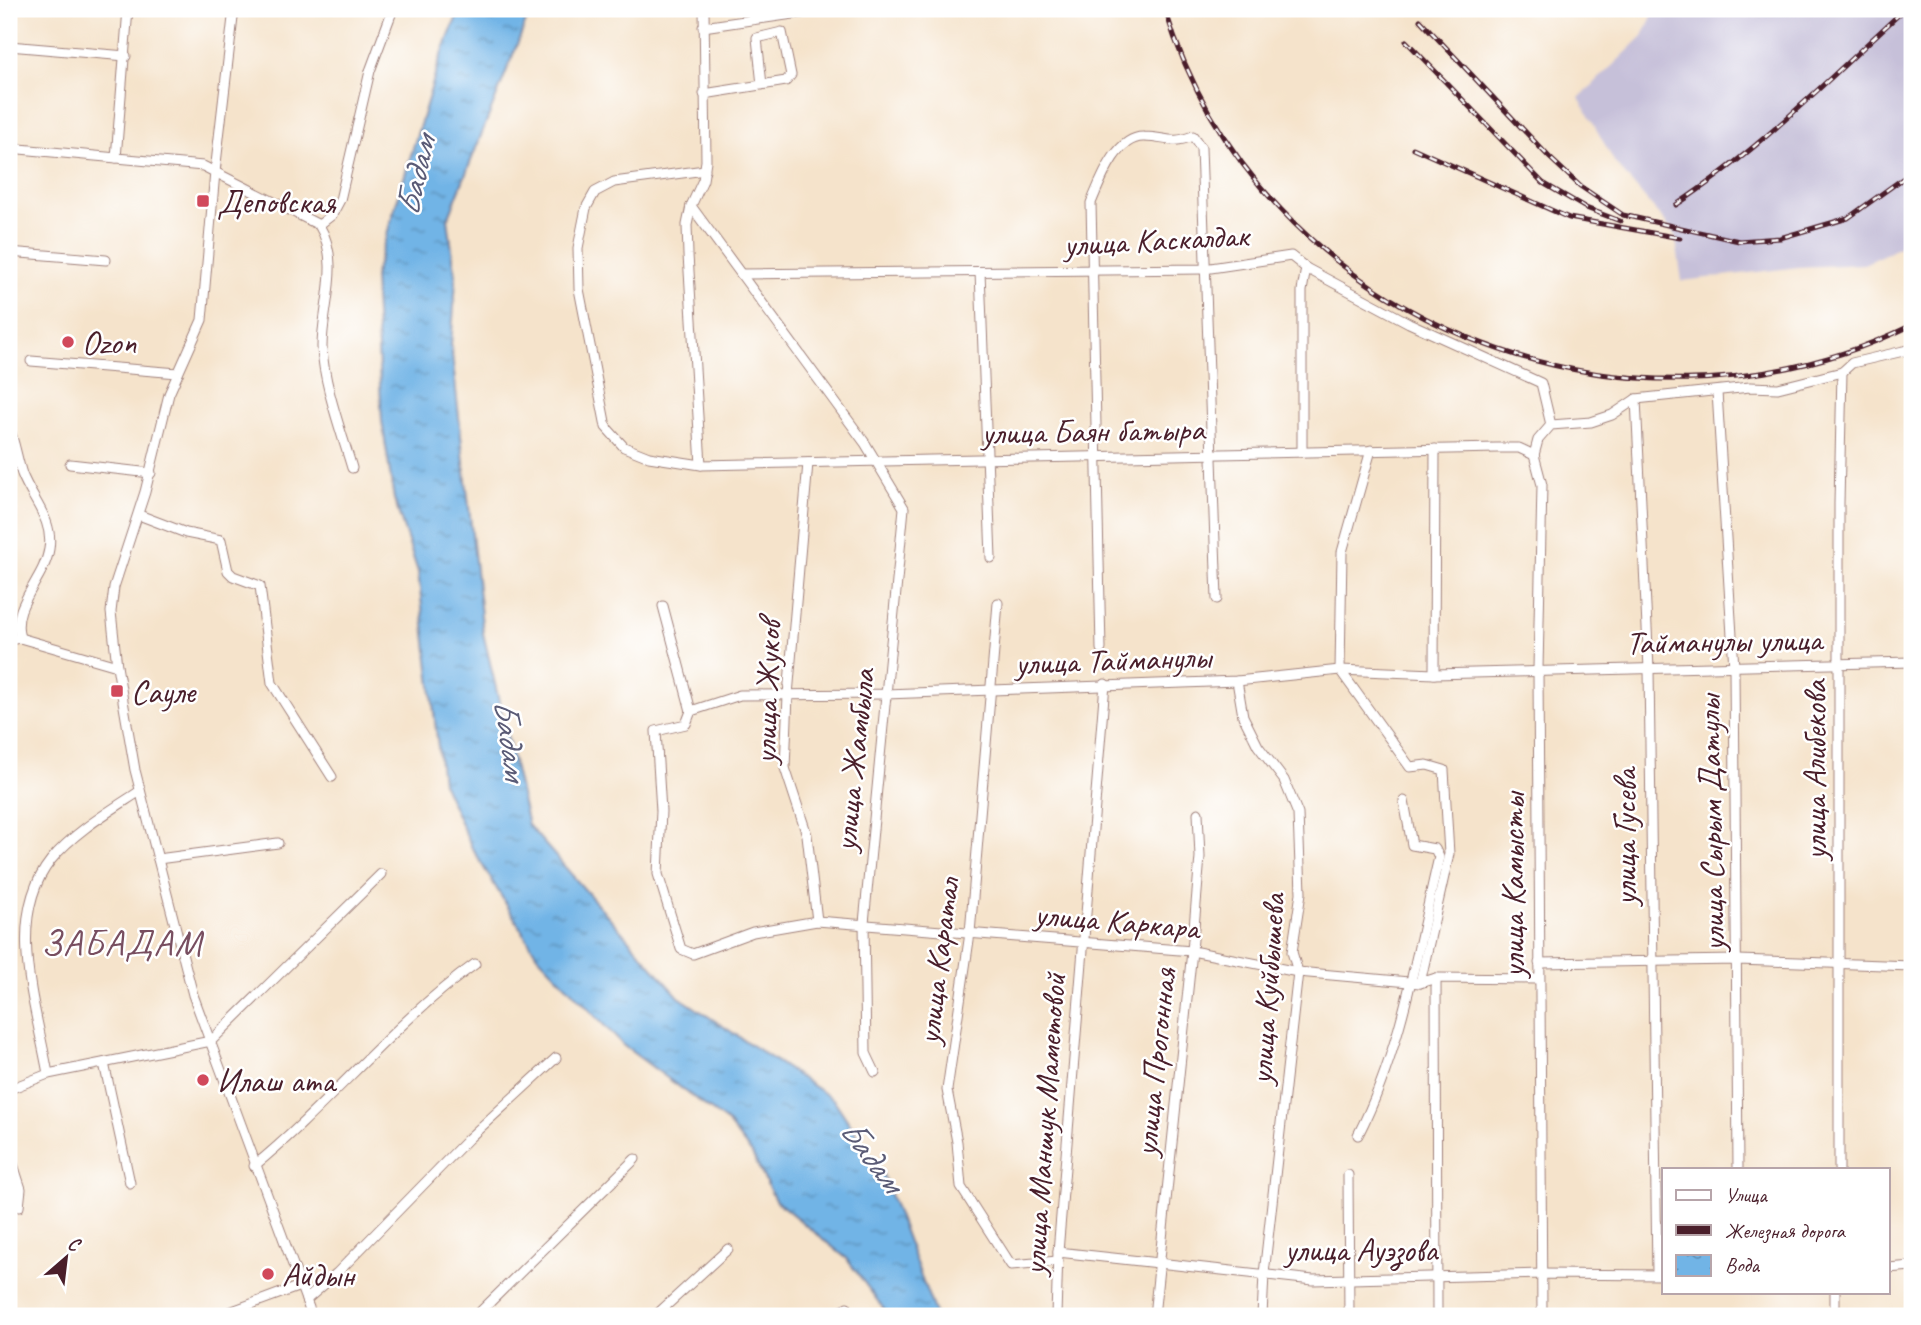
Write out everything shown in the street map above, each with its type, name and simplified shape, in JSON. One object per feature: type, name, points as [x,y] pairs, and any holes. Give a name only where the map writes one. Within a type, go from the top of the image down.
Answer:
[{"type":"street","points":[[116,158],[128,9]]},
{"type":"street","points":[[234,9],[215,172],[202,320],[193,346],[178,373],[160,425],[151,473],[112,600],[117,666],[140,791],[193,995],[254,1166],[312,1316]]},
{"type":"street","points":[[319,225],[332,215],[340,200],[370,71],[393,9]]},
{"type":"street","points":[[701,465],[687,225],[691,206],[705,170],[705,9]]},
{"type":"street","points":[[703,27],[828,9]]},
{"type":"street","points":[[704,94],[762,85],[786,81],[791,75],[782,32],[757,38],[762,85]]},
{"type":"street","points":[[9,46],[126,56]]},
{"type":"street","points":[[1101,649],[1091,203],[1108,162],[1131,139],[1144,136],[1175,143],[1193,136],[1200,148],[1217,599]]},
{"type":"street","points":[[9,148],[202,166],[319,225],[330,252],[322,349],[336,416],[352,468]]},
{"type":"street","name":"улица Баян батыра","points":[[705,170],[614,182],[595,192],[586,208],[578,248],[579,289],[606,427],[624,447],[649,457],[701,465],[1098,454],[1435,449],[1519,448],[1534,455]]},
{"type":"street","name":"улица Жамбыла","points":[[691,206],[875,460],[904,508],[864,923],[866,1053],[875,1072]]},
{"type":"street","points":[[9,252],[106,260]]},
{"type":"street","name":"улица Каскалдак","points":[[741,274],[1204,269],[1291,256],[1306,268],[1409,323],[1541,383],[1551,425]]},
{"type":"street","points":[[1302,452],[1302,291],[1306,268]]},
{"type":"street","points":[[980,272],[991,558]]},
{"type":"street","points":[[1534,455],[1538,440],[1551,425],[1591,422],[1612,415],[1636,399],[1750,387],[1778,387],[1842,372],[1852,363],[1912,349]]},
{"type":"street","points":[[31,360],[178,373]]},
{"type":"street","name":"улица Алибекова","points":[[1839,1168],[1839,503],[1842,372]]},
{"type":"street","name":"улица Сырым Датулы","points":[[1717,392],[1734,668],[1738,1168]]},
{"type":"street","name":"улица Гусева","points":[[1636,399],[1649,669],[1651,962],[1660,1275]]},
{"type":"street","points":[[9,428],[22,474],[47,521],[50,534],[45,564],[20,610],[17,628],[20,638]]},
{"type":"street","points":[[1434,674],[1435,449]]},
{"type":"street","points":[[1371,450],[1342,552],[1340,670],[1410,767],[1427,765],[1444,770],[1450,854],[1420,983]]},
{"type":"street","name":"улица Камысты","points":[[1534,455],[1542,485],[1538,669],[1542,1316]]},
{"type":"street","name":"улица Жуков","points":[[808,463],[788,695],[785,768],[807,835],[817,921]]},
{"type":"street","points":[[70,464],[151,473]]},
{"type":"street","points":[[139,515],[186,533],[221,540],[233,576],[260,586],[272,683],[332,777]]},
{"type":"street","name":"улица Каратал","points":[[998,603],[993,689],[970,933],[947,1090],[957,1142],[961,1187],[1011,1265],[1058,1256]]},
{"type":"street","points":[[663,606],[691,711]]},
{"type":"street","points":[[9,640],[20,638],[117,666]]},
{"type":"street","name":"Тайманулы улица","points":[[1538,669],[1734,668],[1912,662]]},
{"type":"street","name":"улица Тайманулы","points":[[693,954],[681,949],[658,874],[661,811],[656,731],[686,724],[691,711],[740,695],[886,694],[1237,681],[1340,670],[1434,674],[1538,669]]},
{"type":"street","name":"улица Куйбышева","points":[[1237,681],[1243,716],[1258,746],[1284,780],[1298,814],[1301,892],[1292,952],[1298,972],[1264,1274],[1262,1316]]},
{"type":"street","name":"улица Маншук Маметовой","points":[[1056,1316],[1058,1256],[1105,684]]},
{"type":"street","points":[[48,1074],[25,950],[38,884],[51,860],[78,836],[140,791]]},
{"type":"street","points":[[1358,1135],[1378,1095],[1401,1023],[1440,857],[1435,849],[1412,845],[1404,801]]},
{"type":"street","name":"улица Прогонная","points":[[1154,1316],[1192,951],[1200,857],[1198,813]]},
{"type":"street","points":[[158,859],[278,843]]},
{"type":"street","points":[[9,1094],[10,1089],[48,1074],[211,1041],[381,874]]},
{"type":"street","name":"улица Каркара","points":[[693,954],[753,932],[817,921],[1192,951],[1298,972],[1420,983],[1436,978],[1538,979]]},
{"type":"street","points":[[1539,963],[1738,960],[1912,966]]},
{"type":"street","points":[[254,1166],[297,1131],[439,989],[475,964]]},
{"type":"street","points":[[1436,978],[1437,1316]]},
{"type":"street","points":[[306,1300],[337,1273],[468,1139],[556,1058]]},
{"type":"street","points":[[104,1063],[130,1183]]},
{"type":"street","points":[[9,1152],[20,1189],[19,1208]]},
{"type":"street","points":[[476,1316],[635,1159]]},
{"type":"street","points":[[1348,1175],[1349,1316]]},
{"type":"street","points":[[655,1316],[727,1249]]},
{"type":"street","name":"улица Ауэзова","points":[[1058,1256],[1159,1261],[1313,1280],[1541,1274],[1660,1275]]},
{"type":"street","points":[[1890,1268],[1912,1266]]},
{"type":"street","points":[[219,1316],[300,1286]]},
{"type":"street","points":[[1835,1294],[1835,1316]]},
{"type":"street","points":[[836,1316],[847,1307]]},
{"type":"shaded area","points":[[1652,9],[1912,9],[1912,241],[1864,264],[1799,267],[1682,281],[1675,234],[1615,163],[1579,98],[1643,36],[1653,14]]},
{"type":"water","name":"Бадам","points":[[460,9],[531,9],[448,219],[456,281],[451,345],[483,633],[528,825],[679,997],[834,1100],[882,1173],[936,1316],[889,1316],[846,1258],[775,1200],[752,1154],[727,1122],[624,1046],[537,955],[472,848],[442,782],[418,572],[394,499],[382,421],[374,277],[440,59]]},
{"type":"railway","points":[[1165,9],[1212,118],[1281,210],[1367,283],[1466,337],[1574,369],[1687,379],[1801,365],[1912,325]]},
{"type":"railway","points":[[1676,205],[1766,137],[1905,9]]},
{"type":"railway","points":[[1420,20],[1550,158],[1580,186],[1623,215],[1739,241],[1780,238],[1848,218],[1912,172]]},
{"type":"railway","points":[[1406,41],[1543,183],[1586,208],[1620,221]]},
{"type":"railway","points":[[1413,148],[1569,218],[1680,238]]},
{"type":"place","name":"Деповская","points":[[203,201]]},
{"type":"place","name":"Ozon","points":[[68,342]]},
{"type":"place","name":"Сауле","points":[[117,691]]},
{"type":"place","name":"Илаш ата","points":[[203,1080]]},
{"type":"place","name":"Айдын","points":[[268,1274]]},
{"type":"district","name":"ЗАБАДАМ","points":[[122,942]]}]
